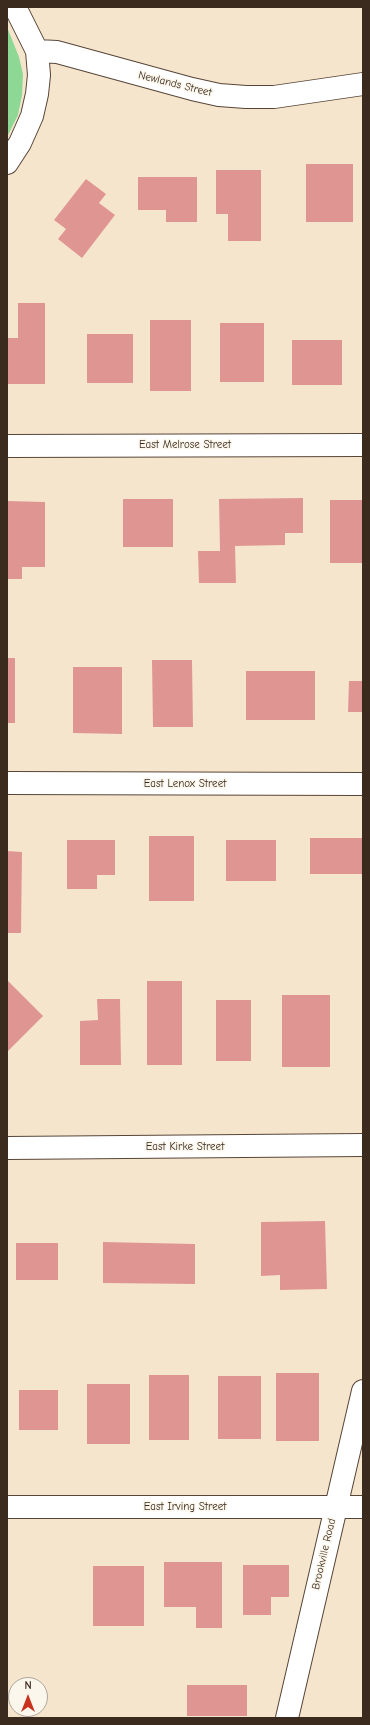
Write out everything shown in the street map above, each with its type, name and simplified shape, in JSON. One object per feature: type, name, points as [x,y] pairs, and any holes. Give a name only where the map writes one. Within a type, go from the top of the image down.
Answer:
[{"type":"street","points":[[7,163],[20,143],[32,116],[37,94],[39,75],[37,51],[15,7]]},
{"type":"street","name":"Newlands Street","points":[[37,51],[57,52],[219,95],[274,97],[363,84]]},
{"type":"street","name":"East Melrose Street","points":[[7,446],[363,445]]},
{"type":"street","name":"East Lenox Street","points":[[7,783],[363,784]]},
{"type":"street","name":"East Kirke Street","points":[[7,1148],[363,1145]]},
{"type":"street","name":"Brookville Road","points":[[287,1718],[363,1391]]},
{"type":"street","name":"East Irving Street","points":[[7,1507],[363,1507]]},
{"type":"green space","points":[[7,27],[19,57],[23,74],[22,95],[18,115],[7,137]]},
{"type":"building","points":[[306,164],[353,164],[353,222],[306,222]]},
{"type":"building","points":[[216,170],[261,170],[261,241],[228,241],[228,214],[216,214]]},
{"type":"building","points":[[138,177],[197,177],[197,222],[166,222],[166,210],[138,210]]},
{"type":"building","points":[[86,179],[106,194],[99,203],[115,215],[82,258],[58,239],[66,229],[54,220]]},
{"type":"building","points":[[18,303],[45,303],[45,384],[7,384],[7,338],[18,338]]},
{"type":"building","points":[[150,320],[191,320],[191,391],[150,391]]},
{"type":"building","points":[[220,323],[264,323],[264,382],[220,382]]},
{"type":"building","points":[[87,334],[133,334],[133,383],[87,383]]},
{"type":"building","points":[[292,340],[342,340],[342,385],[292,385]]},
{"type":"building","points":[[303,498],[303,533],[285,533],[285,545],[235,546],[236,583],[199,583],[198,551],[220,551],[219,499]]},
{"type":"building","points":[[123,499],[173,499],[173,547],[123,547]]},
{"type":"building","points":[[330,500],[363,500],[363,563],[330,563]]},
{"type":"building","points":[[7,501],[45,502],[45,567],[22,567],[22,579],[7,579]]},
{"type":"building","points":[[7,658],[15,658],[15,723],[7,723]]},
{"type":"building","points":[[152,660],[192,660],[193,727],[153,727]]},
{"type":"building","points":[[73,667],[122,667],[122,734],[73,733]]},
{"type":"building","points":[[246,671],[315,671],[315,720],[246,720]]},
{"type":"building","points":[[349,681],[363,681],[363,712],[348,712]]},
{"type":"building","points":[[149,836],[194,836],[194,901],[149,901]]},
{"type":"building","points":[[310,838],[363,838],[363,874],[310,874]]},
{"type":"building","points":[[67,840],[115,840],[115,875],[97,875],[97,889],[67,889]]},
{"type":"building","points":[[226,840],[276,840],[276,881],[226,881]]},
{"type":"building","points":[[7,851],[22,852],[21,933],[7,933]]},
{"type":"building","points":[[7,980],[43,1016],[7,1052]]},
{"type":"building","points":[[147,981],[182,981],[182,1065],[147,1065]]},
{"type":"building","points":[[282,995],[330,995],[330,1067],[282,1067]]},
{"type":"building","points":[[97,999],[120,999],[121,1065],[80,1065],[80,1021],[98,1020]]},
{"type":"building","points":[[216,1000],[251,1000],[251,1061],[216,1061]]},
{"type":"building","points":[[325,1221],[327,1289],[280,1290],[280,1275],[261,1276],[261,1222]]},
{"type":"building","points":[[103,1242],[195,1244],[195,1284],[103,1283]]},
{"type":"building","points":[[16,1243],[58,1243],[58,1280],[16,1280]]},
{"type":"building","points":[[276,1373],[319,1373],[319,1441],[276,1441]]},
{"type":"building","points":[[149,1375],[189,1375],[189,1440],[149,1440]]},
{"type":"building","points":[[218,1376],[261,1376],[261,1439],[218,1439]]},
{"type":"building","points":[[87,1384],[130,1384],[130,1444],[87,1444]]},
{"type":"building","points":[[19,1390],[58,1390],[58,1430],[19,1430]]},
{"type":"building","points":[[164,1562],[222,1562],[222,1628],[196,1628],[196,1607],[164,1607]]},
{"type":"building","points":[[243,1565],[289,1565],[289,1597],[271,1597],[271,1615],[243,1615]]},
{"type":"building","points":[[93,1566],[144,1566],[144,1626],[93,1626]]},
{"type":"building","points":[[187,1685],[247,1685],[247,1716],[187,1716]]}]
